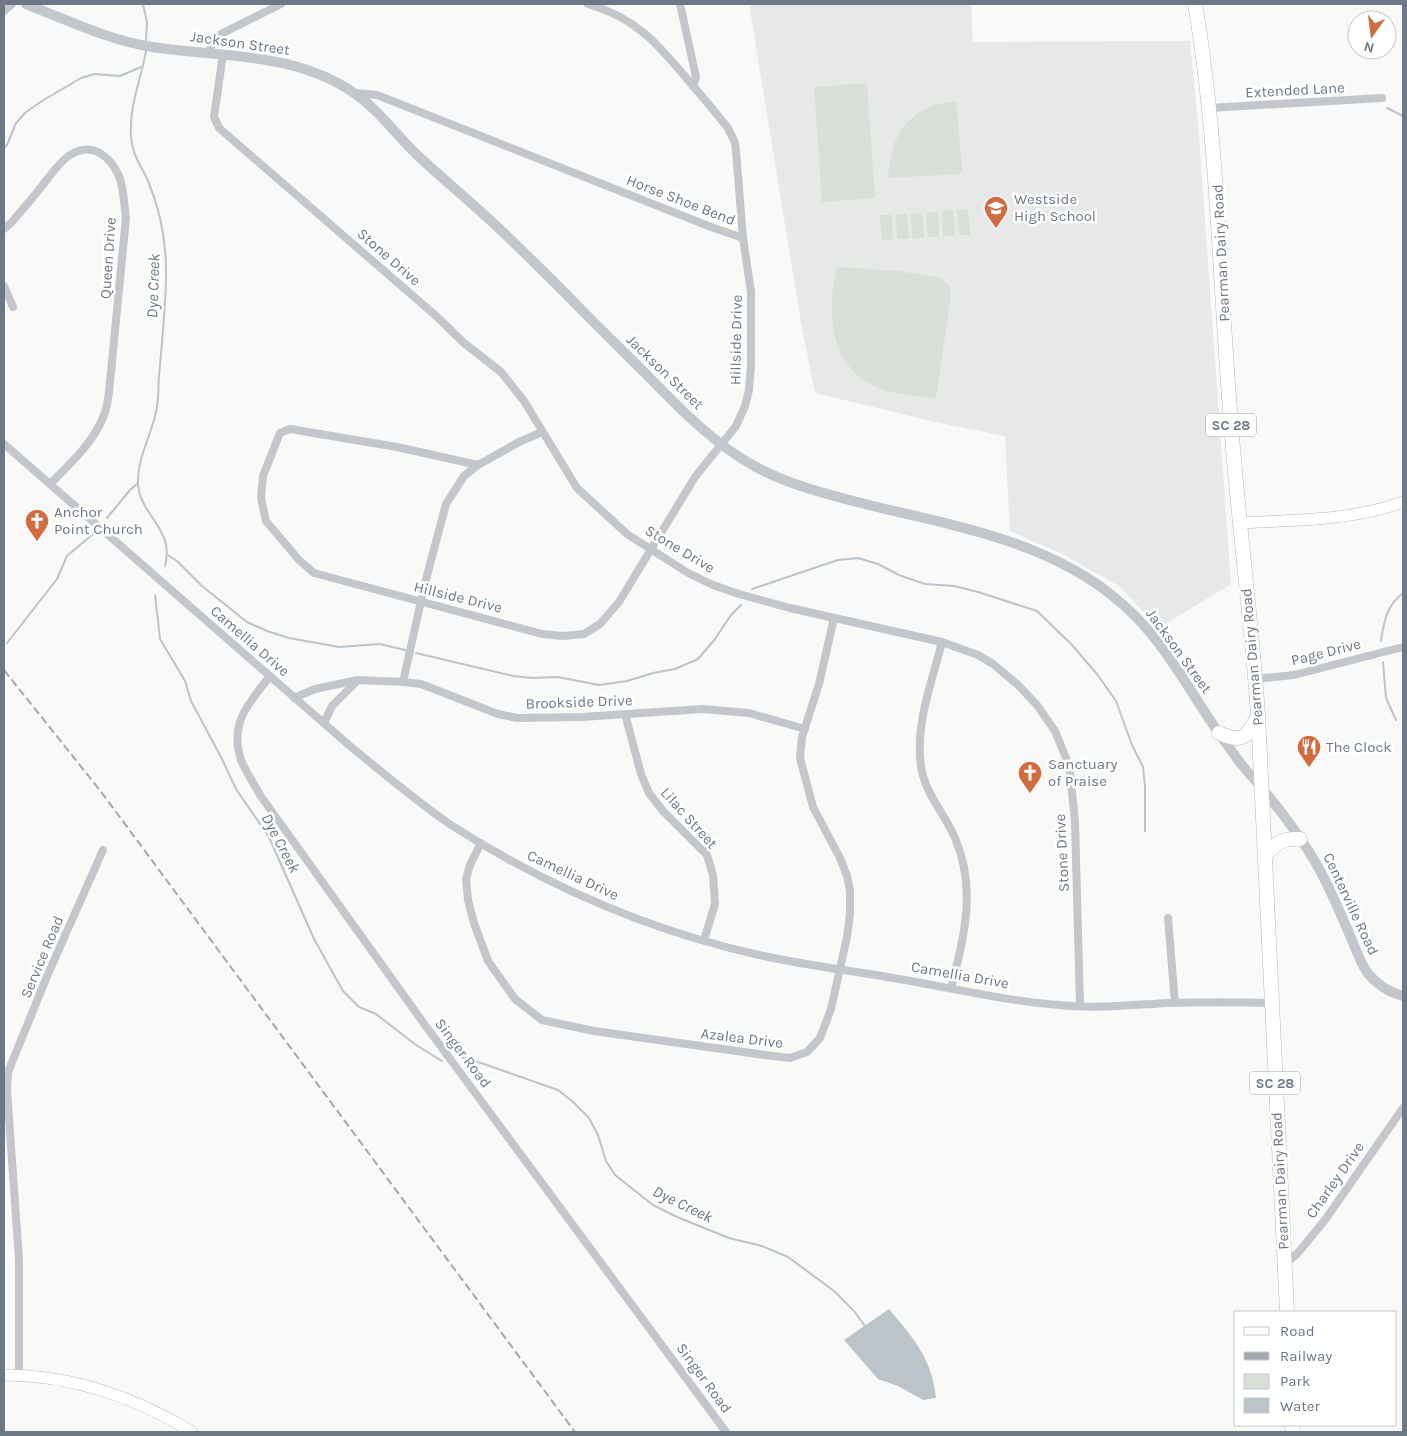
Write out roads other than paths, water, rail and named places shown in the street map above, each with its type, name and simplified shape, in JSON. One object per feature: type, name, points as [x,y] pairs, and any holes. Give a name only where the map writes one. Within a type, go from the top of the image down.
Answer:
[{"type":"highway","name":"Pearman Dairy Road","points":[[1195,4],[1209,108],[1216,183],[1229,409],[1256,679],[1263,789],[1271,1002],[1287,1311]]},
{"type":"highway","points":[[1219,733],[1231,739],[1239,739],[1245,736],[1258,715]]},
{"type":"highway","points":[[1266,854],[1277,843],[1287,839],[1300,840]]},
{"type":"main road","points":[[1239,523],[1334,517],[1373,511],[1403,502]]},
{"type":"main road","points":[[4,1375],[19,1375],[85,1386],[114,1394],[148,1406],[192,1432]]},
{"type":"street","points":[[4,11],[12,4]]},
{"type":"street","name":"Jackson Street","points":[[26,4],[131,43],[284,63],[334,81],[354,93],[507,236],[676,405],[720,444],[756,467],[802,486],[849,500],[1004,538],[1035,549],[1075,570],[1109,592],[1131,611],[1152,634],[1180,672],[1241,765],[1263,789]]},
{"type":"street","points":[[209,53],[212,44],[219,35],[281,4]]},
{"type":"street","name":"Horse Shoe Bend","points":[[354,93],[377,95],[743,238],[735,144],[728,128],[655,42],[636,26],[603,6],[588,4]]},
{"type":"street","points":[[680,4],[696,77],[693,86]]},
{"type":"street","name":"Stone Drive","points":[[223,54],[214,117],[219,128],[435,315],[464,343],[501,372],[524,401],[577,488],[627,534],[688,573],[713,585],[739,594],[834,618],[942,642],[978,655],[993,664],[1018,685],[1047,718],[1055,731],[1070,773],[1075,821],[1080,1006]]},
{"type":"street","name":"Extended Lane","points":[[1209,108],[1382,98]]},
{"type":"street","name":"Queen Drive","points":[[4,229],[69,155],[80,150],[91,150],[104,154],[119,176],[126,218],[109,392],[104,416],[89,442],[73,462],[50,484]]},
{"type":"street","name":"Hillside Drive","points":[[478,465],[397,447],[290,429],[280,433],[263,476],[261,498],[266,521],[298,560],[314,573],[542,634],[563,636],[584,634],[600,624],[619,602],[696,477],[736,426],[745,406],[749,390],[751,366],[751,292],[743,238]]},
{"type":"street","points":[[4,286],[13,307]]},
{"type":"street","points":[[403,682],[425,583],[446,504],[464,476],[478,465],[518,442],[542,432]]},
{"type":"street","name":"Camellia Drive","points":[[4,444],[294,698],[402,788],[450,824],[567,890],[661,927],[704,940],[768,956],[951,988],[1059,1005],[1080,1006],[1271,1002]]},
{"type":"street","name":"Azalea Drive","points":[[481,843],[470,865],[466,879],[468,900],[474,923],[488,961],[515,999],[542,1020],[594,1031],[790,1058],[807,1052],[820,1038],[831,1009],[841,969],[850,914],[850,891],[847,876],[836,849],[813,807],[804,779],[800,758],[805,729],[819,684],[834,618]]},
{"type":"street","points":[[942,642],[922,723],[919,749],[924,776],[956,838],[967,883],[968,912],[951,988]]},
{"type":"street","name":"Page Drive","points":[[1256,679],[1294,675],[1403,648]]},
{"type":"street","name":"Singer Road","points":[[270,676],[240,717],[237,733],[240,757],[260,795],[420,1017],[726,1432]]},
{"type":"street","points":[[324,723],[332,706],[358,680]]},
{"type":"street","name":"Brookside Drive","points":[[294,698],[315,689],[358,680],[403,682],[421,684],[498,714],[517,718],[703,709],[748,713],[805,729]]},
{"type":"street","name":"Lilac Street","points":[[625,714],[641,774],[649,793],[663,811],[707,855],[713,875],[715,904],[704,940]]},
{"type":"street","name":"Centerville Road","points":[[1263,789],[1311,854],[1328,885],[1366,970],[1384,988],[1403,996]]},
{"type":"street","name":"Service Road","points":[[19,1375],[19,1258],[7,1090],[8,1072],[48,974],[103,850]]},
{"type":"street","points":[[1168,918],[1175,1003]]},
{"type":"street","name":"Charley Drive","points":[[1285,1264],[1297,1254],[1325,1220],[1403,1108]]},
{"type":"water","points":[[889,1309],[913,1339],[926,1360],[934,1384],[936,1398],[923,1400],[898,1386],[878,1379],[844,1340]]},
{"type":"waterway","name":"Dye Creek","points":[[143,4],[147,22],[146,41]]},
{"type":"waterway","name":"Dye Creek","points":[[146,51],[132,114],[131,136],[135,154],[153,193],[160,218],[166,255],[166,281],[158,402],[153,425],[140,463],[138,483],[144,505],[165,542],[167,553],[165,566]]},
{"type":"waterway","points":[[4,148],[16,123],[26,112],[42,101],[81,78],[95,74],[120,76],[141,67]]},
{"type":"waterway","points":[[1387,108],[1403,116]]},
{"type":"waterway","points":[[107,518],[138,483]]},
{"type":"waterway","points":[[7,643],[57,579],[67,556],[93,534]]},
{"type":"waterway","points":[[168,555],[177,561],[202,586],[247,622],[267,631],[289,638],[339,647],[380,644],[405,650]]},
{"type":"waterway","points":[[752,589],[838,560],[858,558],[878,564],[899,575],[925,584],[954,586],[1037,611],[1071,644],[1097,674],[1116,701],[1132,745],[1143,767],[1145,831]]},
{"type":"waterway","points":[[1381,641],[1389,609],[1403,593]]},
{"type":"waterway","name":"Dye Creek","points":[[155,595],[160,639],[185,681],[191,701],[236,789],[269,837],[314,939],[343,991],[359,1007],[376,1014],[416,1045],[442,1061]]},
{"type":"waterway","points":[[416,653],[513,676],[532,678],[558,677],[599,685],[627,681],[675,669],[698,659],[715,639],[731,615],[741,605]]},
{"type":"waterway","points":[[1383,662],[1386,698],[1396,720]]},
{"type":"waterway","name":"Dye Creek","points":[[461,1057],[558,1090],[589,1118],[598,1135],[606,1161],[615,1175],[653,1205],[729,1238],[762,1246],[788,1257],[834,1291],[854,1311],[865,1326]]},
{"type":"railway","points":[[4,670],[102,793],[575,1432]]},
{"type":"place","name":"Westside High School","points":[[996,229]]},
{"type":"place","name":"Anchor Point Church","points":[[37,542]]},
{"type":"place","name":"The Clock","points":[[1309,768]]},
{"type":"place","name":"Sanctuary of Praise","points":[[1030,794]]}]
